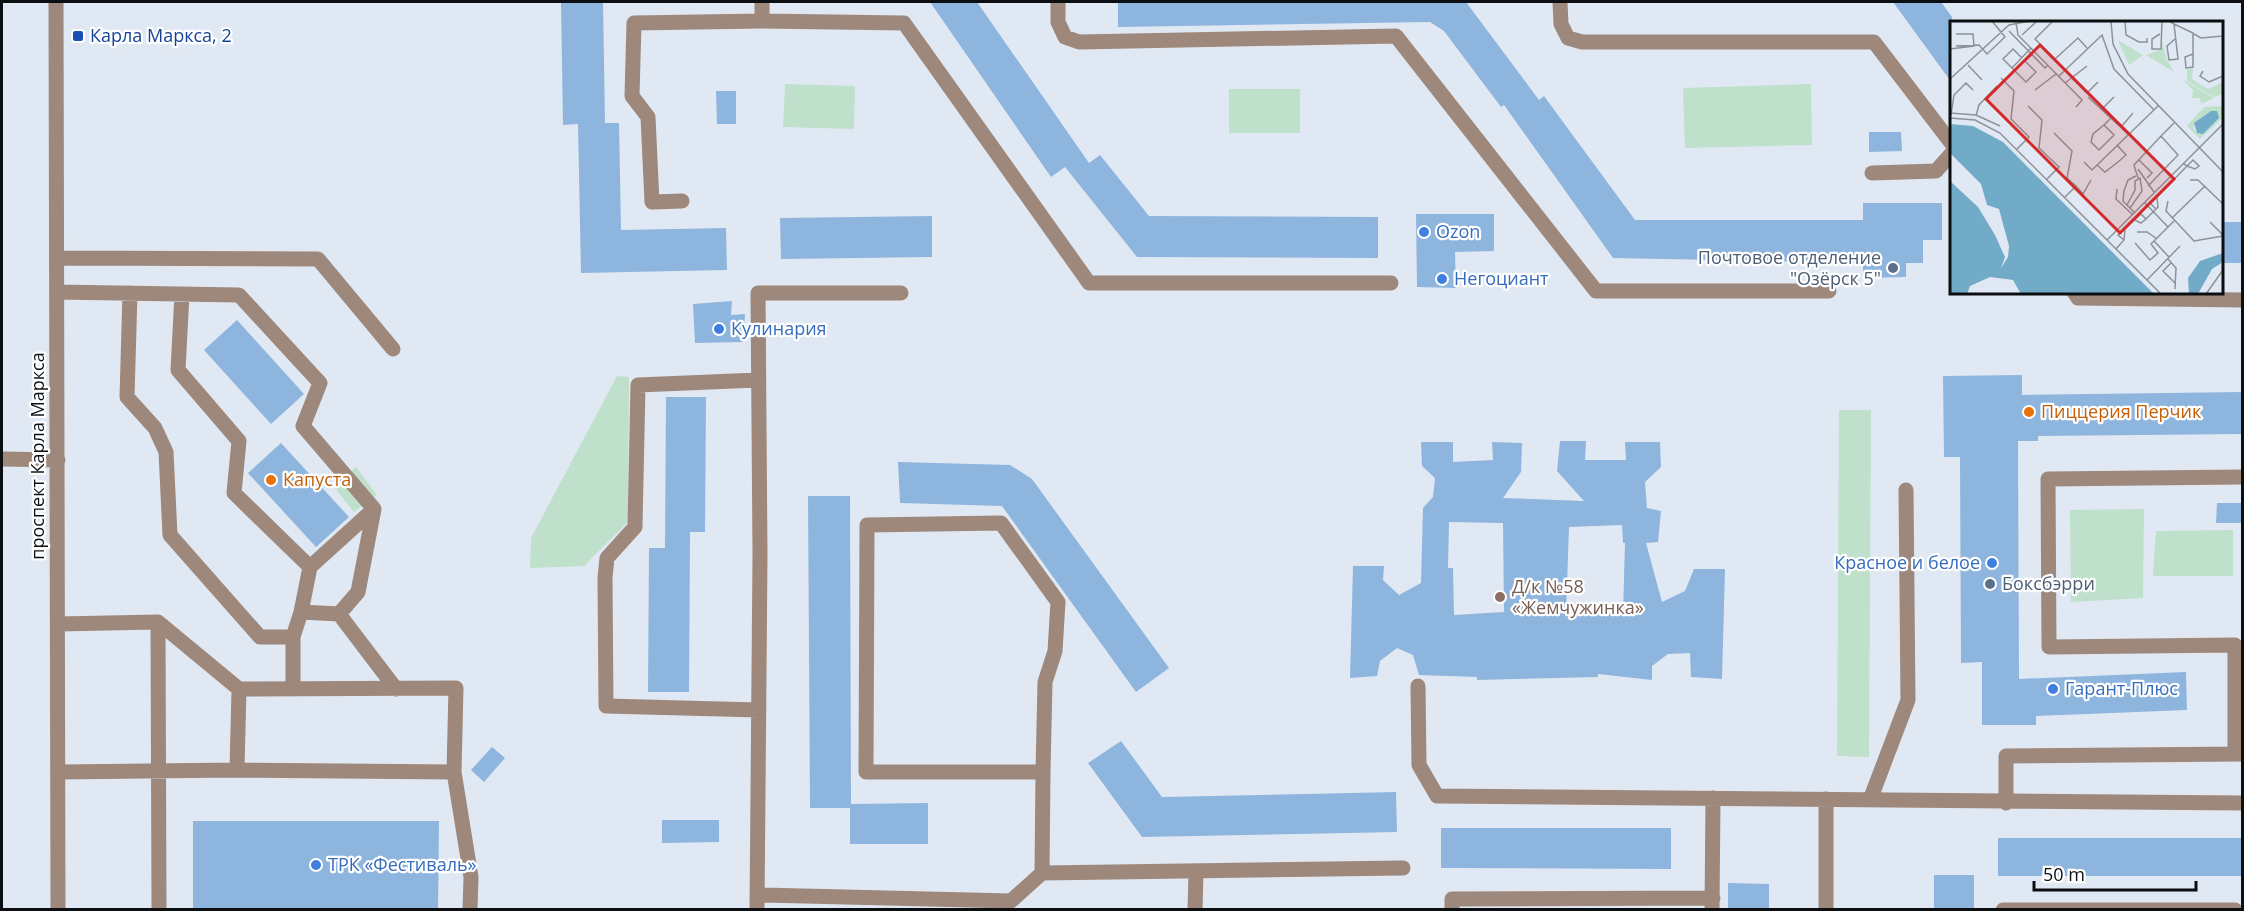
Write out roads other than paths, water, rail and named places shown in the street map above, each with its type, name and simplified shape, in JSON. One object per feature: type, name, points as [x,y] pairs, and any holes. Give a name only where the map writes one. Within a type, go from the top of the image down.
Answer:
[{"type":"street","name":"проспект Карла Маркса","points":[[56,2],[58,909]]},
{"type":"street","points":[[762,2],[762,21]]},
{"type":"street","points":[[1058,2],[1058,22],[1065,37],[1079,42],[1396,36],[1596,291],[1830,291]]},
{"type":"street","points":[[1560,2],[1561,24],[1568,38],[1582,42],[1874,42],[1950,141]]},
{"type":"street","points":[[682,201],[652,202],[648,117],[632,96],[634,23],[762,21],[904,23],[1089,283],[1391,284]]},
{"type":"street","points":[[1872,173],[1936,171],[1950,155]]},
{"type":"street","points":[[57,258],[318,259],[393,349]]},
{"type":"street","points":[[57,292],[239,295],[320,383],[303,426],[374,509]]},
{"type":"street","points":[[130,293],[127,397],[155,428],[166,452],[170,536],[260,636],[293,637]]},
{"type":"street","points":[[901,293],[758,293],[757,902],[874,904],[1011,901],[1042,873],[1403,868]]},
{"type":"street","points":[[182,294],[178,370],[239,441],[234,493],[310,567]]},
{"type":"street","points":[[2075,294],[2078,298],[2242,300]]},
{"type":"street","points":[[758,380],[638,385],[635,527],[607,558],[604,578],[606,706],[759,710]]},
{"type":"street","points":[[2,459],[58,460]]},
{"type":"street","points":[[2006,803],[2006,756],[2239,754],[2235,645],[2049,646],[2049,479],[2242,477]]},
{"type":"street","points":[[1870,800],[1908,700],[1906,490]]},
{"type":"street","points":[[293,689],[293,637],[301,612],[310,567],[374,509]]},
{"type":"street","points":[[339,614],[358,592],[374,509]]},
{"type":"street","points":[[1042,873],[1045,682],[1055,651],[1058,602],[1001,523],[867,525],[866,772],[1043,772]]},
{"type":"street","points":[[301,612],[339,614],[396,689]]},
{"type":"street","points":[[158,622],[159,909]]},
{"type":"street","points":[[58,624],[158,622],[239,689],[456,688],[454,772],[471,877],[470,909]]},
{"type":"street","points":[[1418,686],[1419,765],[1437,796],[2006,803],[2242,803]]},
{"type":"street","points":[[237,770],[239,689]]},
{"type":"street","points":[[59,772],[237,770],[454,772]]},
{"type":"street","points":[[1452,909],[1452,899],[1713,904],[1713,798]]},
{"type":"street","points":[[1826,799],[1826,909]]},
{"type":"street","points":[[1195,909],[1196,872]]},
{"type":"street","points":[[2003,909],[2235,909]]},
{"type":"place","name":"Карла Маркса, 2","points":[[78,36]]},
{"type":"place","name":"Ozon","points":[[1424,232]]},
{"type":"place","name":"Почтовое отделение \"Озёрск 5\"","points":[[1893,268]]},
{"type":"place","name":"Негоциант","points":[[1442,279]]},
{"type":"place","name":"Кулинария","points":[[719,329]]},
{"type":"place","name":"Пиццерия Перчик","points":[[2029,412]]},
{"type":"place","name":"Капуста","points":[[271,480]]},
{"type":"place","name":"Красное и белое","points":[[1992,563]]},
{"type":"place","name":"Боксбэрри","points":[[1990,584]]},
{"type":"place","name":"Д/к №58 «Жемчужинка»","points":[[1500,597]]},
{"type":"place","name":"Гарант-Плюс","points":[[2053,689]]},
{"type":"place","name":"ТРК «Фестиваль»","points":[[316,865]]}]
